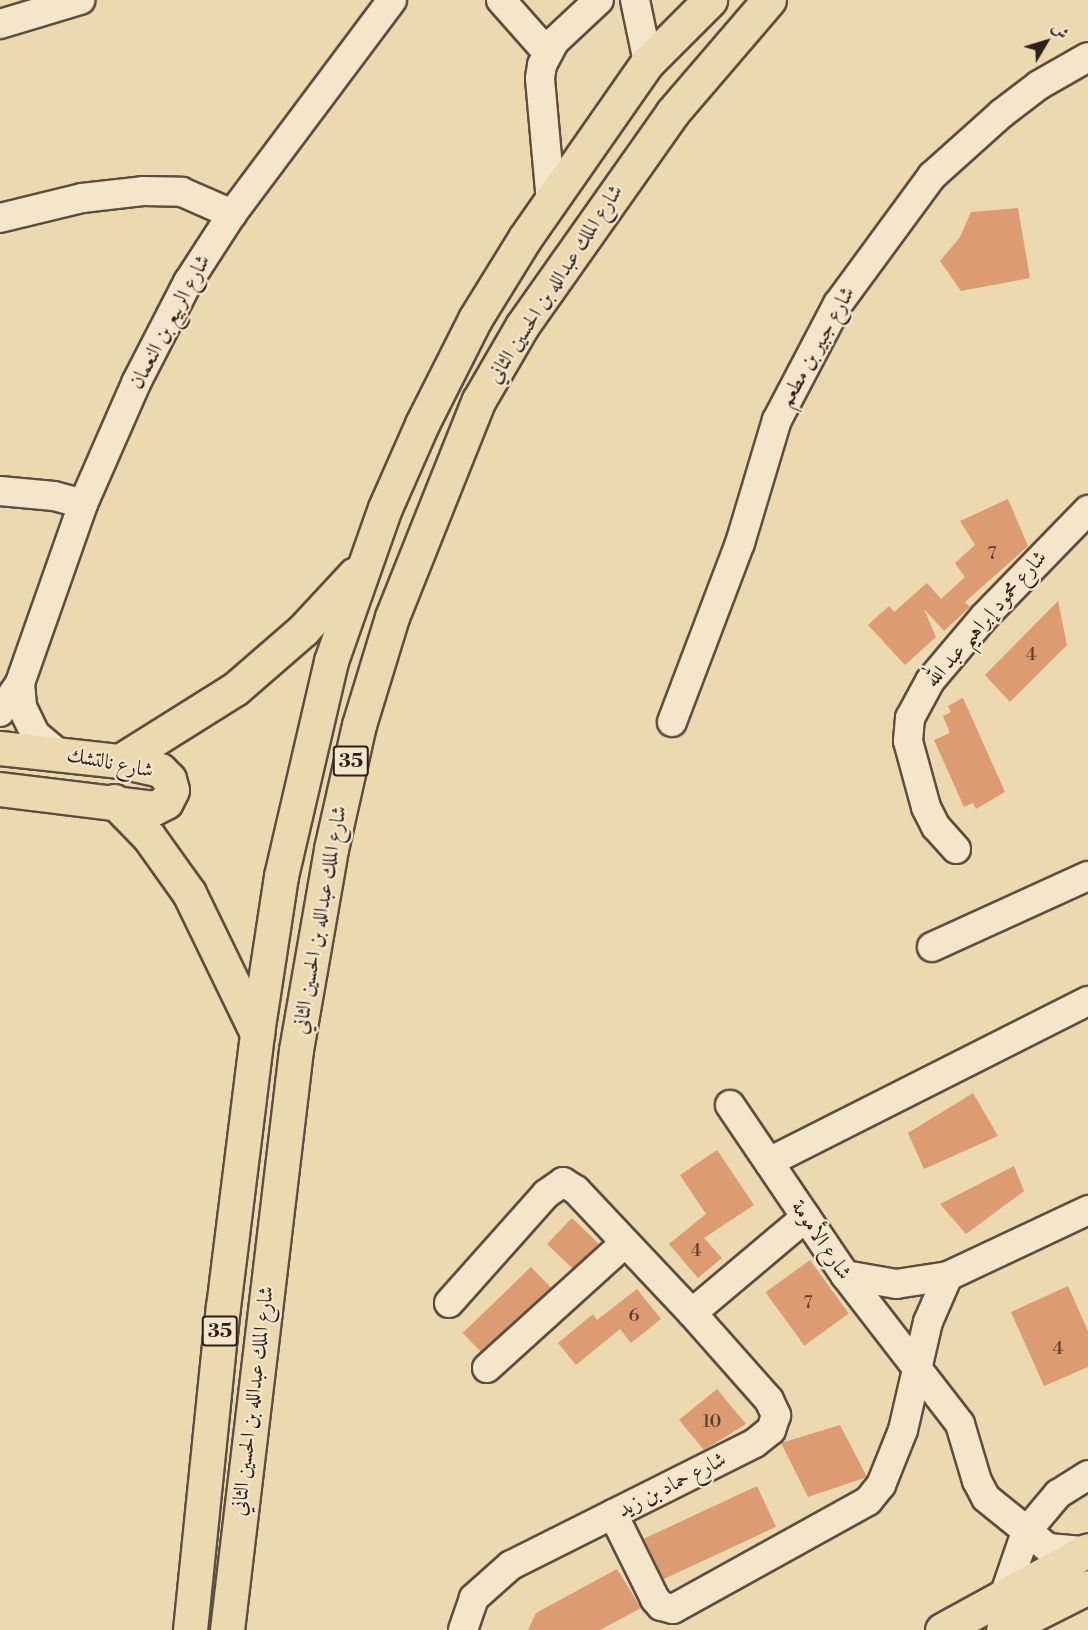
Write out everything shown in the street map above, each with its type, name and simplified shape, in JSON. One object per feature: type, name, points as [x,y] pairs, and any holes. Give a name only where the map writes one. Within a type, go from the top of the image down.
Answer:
[{"type":"main road","name":"شارع الملك عبدالله بن الحسين الثاني","points":[[190,1630],[224,1295],[257,1033],[281,876],[308,747],[331,662],[366,561],[422,424],[475,319],[551,202],[648,62],[710,0]]},
{"type":"main road","name":"شارع الملك عبدالله بن الحسين الثاني","points":[[227,1630],[298,1039],[327,871],[359,725],[392,617],[479,400],[522,326],[672,113],[769,0]]},
{"type":"main road","points":[[120,761],[198,716],[262,668],[303,630],[366,561]]},
{"type":"main road","name":"شارع نالتشك","points":[[0,748],[120,761],[160,770],[170,779],[172,790],[166,802],[153,808],[114,801],[0,789]]},
{"type":"main road","points":[[114,801],[149,837],[189,893],[257,1033]]},
{"type":"main road","points":[[942,1630],[1005,1593],[1087,1551]]},
{"type":"main road","points":[[1003,1630],[1036,1620],[1088,1587]]},
{"type":"street","points":[[0,24],[80,0]]},
{"type":"street","name":"شارع الربيع بن النعمان","points":[[0,712],[20,683],[83,504],[142,373],[188,282],[232,214],[392,0]]},
{"type":"street","points":[[501,0],[548,52]]},
{"type":"street","points":[[551,202],[549,142],[540,78],[548,52],[599,0]]},
{"type":"street","points":[[635,0],[648,62]]},
{"type":"street","name":"شارع جبير بن مطعم","points":[[672,722],[737,552],[777,420],[838,304],[932,176],[1000,114],[1039,85],[1088,57]]},
{"type":"street","points":[[0,218],[82,198],[143,191],[182,192],[232,214]]},
{"type":"street","points":[[0,491],[54,496],[83,504]]},
{"type":"street","name":"شارع محمود إبراهيم عبد الله","points":[[956,849],[936,827],[926,807],[908,741],[910,718],[930,681],[1027,569],[1088,510]]},
{"type":"street","name":"شارع الربيع بن النعمان","points":[[20,683],[22,707],[35,734],[58,753]]},
{"type":"street","points":[[932,947],[1088,876]]},
{"type":"street","points":[[768,1162],[1088,1001]]},
{"type":"street","name":"شارع الأمومة","points":[[730,1105],[845,1275],[917,1372],[960,1424],[980,1490],[994,1507],[1048,1548],[1087,1551]]},
{"type":"street","name":"شارع حماد بن زيد","points":[[449,1303],[559,1183],[576,1190],[692,1313],[769,1400],[775,1411],[775,1425],[755,1443],[498,1574],[474,1598],[463,1630]]},
{"type":"street","points":[[845,1275],[896,1284],[948,1276],[1088,1210]]},
{"type":"street","points":[[692,1313],[806,1217]]},
{"type":"street","points":[[487,1368],[625,1243]]},
{"type":"street","points":[[613,1515],[656,1599],[666,1609],[681,1606],[868,1501],[881,1485],[896,1450],[928,1322],[948,1276]]},
{"type":"street","points":[[1005,1593],[1026,1532],[1058,1494],[1088,1475]]},
{"type":"building","points":[[1018,208],[1030,278],[961,291],[940,261],[960,237],[971,212]]},
{"type":"building","points":[[1008,499],[1028,546],[965,602],[970,607],[944,631],[924,609],[936,637],[905,665],[868,625],[889,606],[894,612],[927,583],[941,599],[965,577],[955,563],[975,545],[960,521]]},
{"type":"building","points":[[1058,601],[1067,645],[1010,702],[985,675]]},
{"type":"building","points":[[963,698],[1005,792],[976,809],[973,803],[964,807],[934,740],[950,733],[943,716],[951,712],[948,706]]},
{"type":"building","points":[[973,1093],[998,1136],[924,1169],[908,1133]]},
{"type":"building","points":[[717,1150],[754,1205],[704,1238],[722,1258],[698,1278],[669,1244],[706,1214],[680,1175]]},
{"type":"building","points":[[1014,1166],[1024,1191],[966,1234],[940,1204]]},
{"type":"building","points":[[572,1218],[599,1244],[574,1270],[547,1244]]},
{"type":"building","points":[[810,1260],[849,1313],[804,1346],[766,1292]]},
{"type":"building","points":[[531,1267],[551,1288],[483,1354],[463,1333]]},
{"type":"building","points":[[1068,1286],[1088,1331],[1088,1367],[1044,1386],[1011,1312]]},
{"type":"building","points":[[637,1289],[661,1319],[631,1343],[620,1329],[576,1365],[558,1343],[593,1314],[597,1320]]},
{"type":"building","points":[[717,1389],[746,1424],[704,1450],[679,1420]]},
{"type":"building","points":[[840,1425],[867,1477],[808,1497],[781,1443]]},
{"type":"building","points":[[757,1486],[776,1527],[663,1580],[644,1539]]},
{"type":"building","points":[[617,1569],[641,1608],[600,1630],[528,1630],[536,1613]]}]
